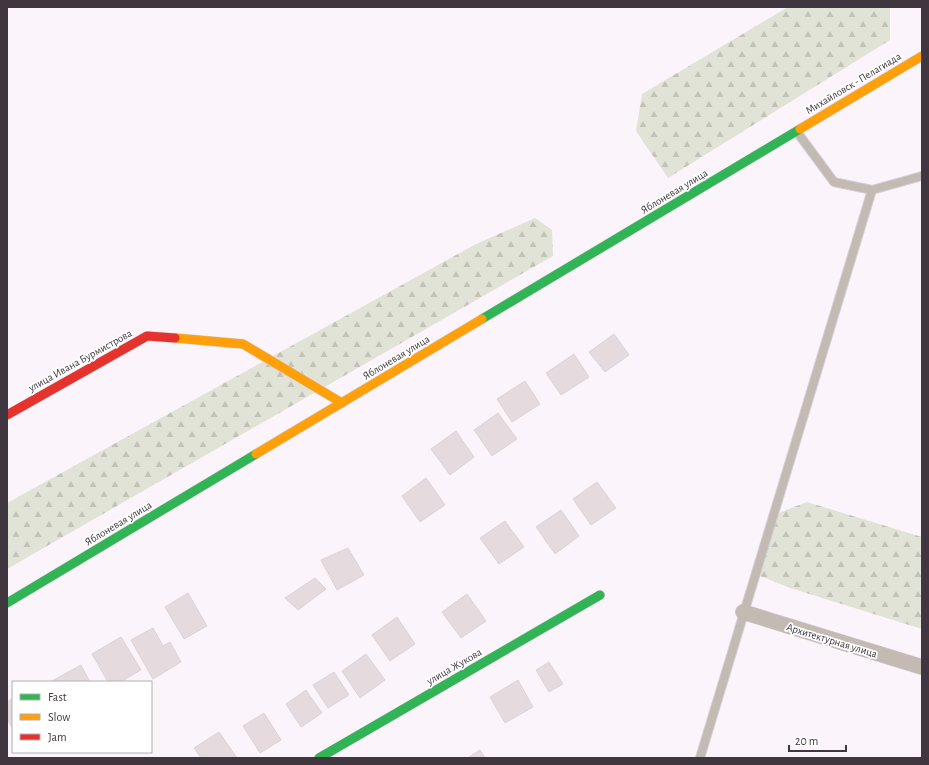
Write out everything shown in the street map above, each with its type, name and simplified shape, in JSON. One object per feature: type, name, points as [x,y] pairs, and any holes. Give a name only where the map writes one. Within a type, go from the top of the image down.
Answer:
[{"type":"street","name":"Михайловск - Пелагиада","points":[[797,131],[922,56]]},
{"type":"street","name":"Яблоневая улица","points":[[7,603],[797,131]]},
{"type":"street","name":"улица Ивана Бурмистрова","points":[[7,415],[147,336],[243,344],[342,403]]},
{"type":"street","name":"улица Жукова","points":[[319,758],[600,595]]},
{"type":"street","name":"Архитектурная улица","points":[[742,612],[922,667]]},
{"type":"lane","points":[[797,131],[834,182],[872,190],[922,176]]},
{"type":"lane","points":[[700,758],[742,612],[872,190]]},
{"type":"green space","points":[[788,7],[890,7],[890,40],[668,178],[636,131],[642,94]]},
{"type":"green space","points":[[535,218],[552,230],[553,256],[7,569],[7,503],[476,244]]},
{"type":"green space","points":[[807,502],[922,537],[922,629],[790,588],[755,574],[776,514]]},
{"type":"building","points":[[614,334],[629,355],[605,372],[589,352]]},
{"type":"building","points":[[574,354],[589,377],[561,395],[546,373]]},
{"type":"building","points":[[525,381],[540,404],[512,422],[497,399]]},
{"type":"building","points":[[498,413],[517,439],[492,456],[474,430]]},
{"type":"building","points":[[456,431],[474,457],[450,475],[431,449]]},
{"type":"building","points":[[426,478],[445,505],[420,522],[402,496]]},
{"type":"building","points":[[597,482],[616,508],[591,525],[573,499]]},
{"type":"building","points":[[561,510],[579,536],[555,554],[536,527]]},
{"type":"building","points":[[505,521],[524,547],[499,564],[480,538]]},
{"type":"building","points":[[348,548],[364,575],[337,590],[321,560]]},
{"type":"building","points":[[315,578],[326,589],[298,610],[285,598]]},
{"type":"building","points":[[188,593],[207,626],[184,639],[165,607]]},
{"type":"building","points":[[467,594],[486,621],[461,638],[442,612]]},
{"type":"building","points":[[397,617],[415,644],[390,661],[372,635]]},
{"type":"building","points":[[153,628],[163,646],[170,642],[181,662],[153,679],[131,640]]},
{"type":"building","points":[[121,637],[141,670],[122,681],[107,681],[92,654]]},
{"type":"building","points":[[366,654],[385,680],[360,698],[342,671]]},
{"type":"building","points":[[549,662],[563,684],[549,692],[536,670]]},
{"type":"building","points":[[81,665],[89,681],[52,681]]},
{"type":"building","points":[[334,672],[349,695],[328,708],[313,685]]},
{"type":"building","points":[[518,680],[533,707],[505,723],[490,697]]},
{"type":"building","points":[[306,690],[322,713],[301,727],[286,704]]},
{"type":"building","points":[[12,699],[12,727],[7,719],[7,702]]},
{"type":"building","points":[[264,713],[281,740],[260,753],[243,726]]},
{"type":"building","points":[[219,732],[237,758],[201,758],[194,748]]},
{"type":"building","points":[[480,750],[485,758],[469,758],[469,757]]},
{"type":"traffic: fast","points":[[482,319],[800,129]]},
{"type":"traffic: fast","points":[[7,603],[256,454]]},
{"type":"traffic: fast","points":[[319,758],[600,595]]},
{"type":"traffic: slow","points":[[800,129],[922,56]]},
{"type":"traffic: slow","points":[[256,454],[482,319]]},
{"type":"traffic: slow","points":[[175,338],[243,344],[342,403]]},
{"type":"traffic: jam","points":[[7,415],[147,336],[175,338]]}]
